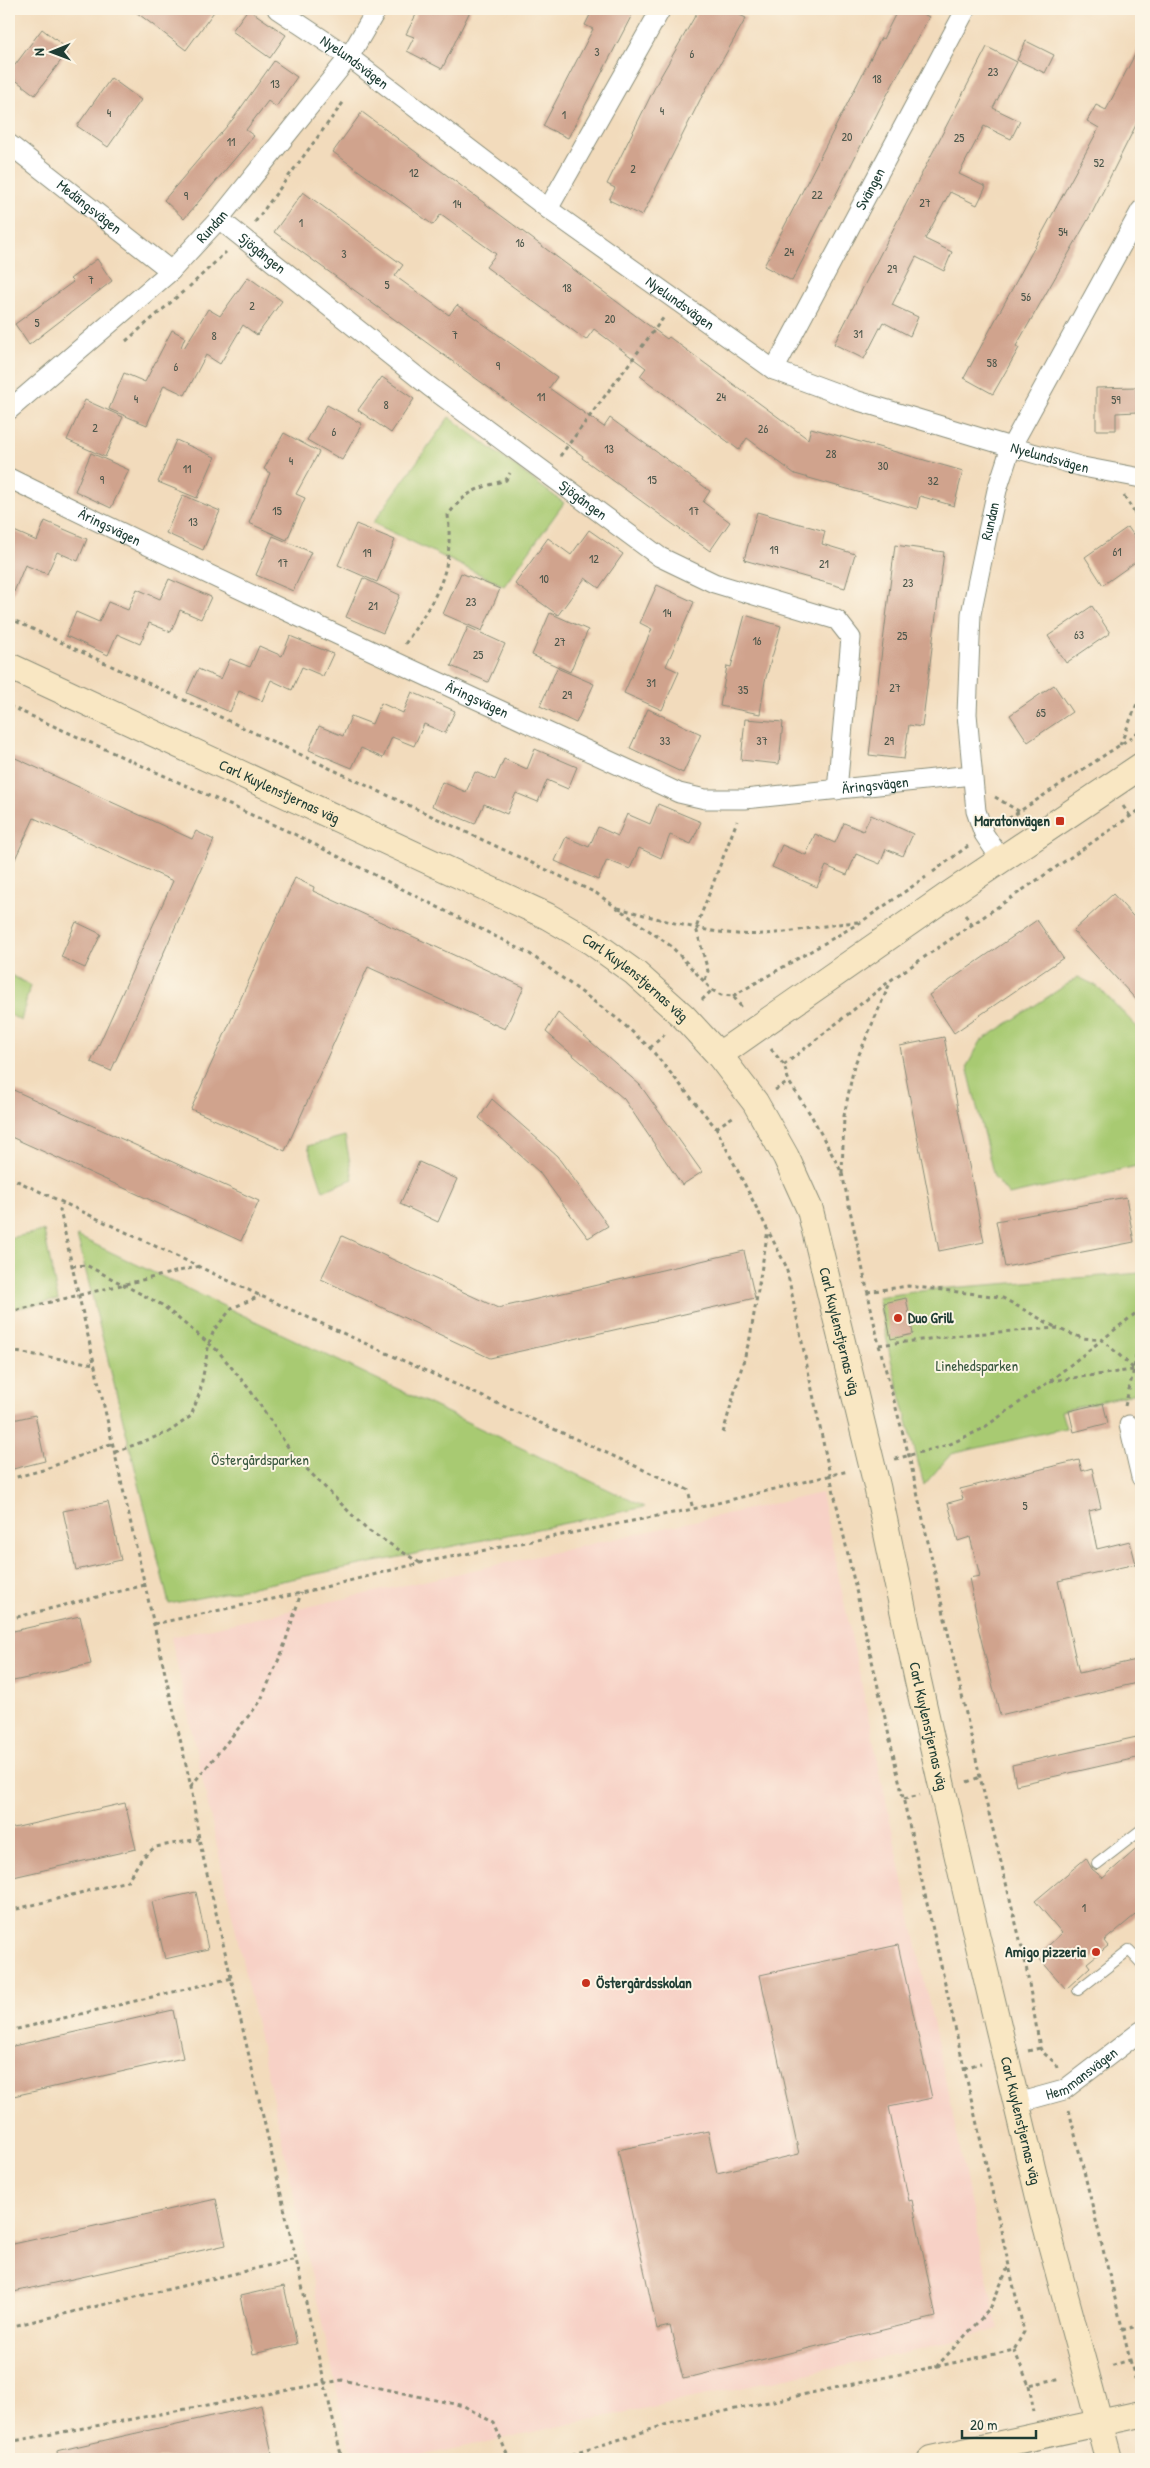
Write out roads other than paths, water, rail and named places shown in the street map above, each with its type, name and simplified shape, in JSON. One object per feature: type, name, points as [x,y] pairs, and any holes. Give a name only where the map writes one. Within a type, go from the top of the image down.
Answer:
[{"type":"street","name":"Nyelundsvägen","points":[[277,9],[349,57],[548,209],[774,370],[855,400],[1011,447],[1083,467],[1141,478]]},
{"type":"street","name":"Rundan","points":[[9,410],[171,271],[219,219],[349,57],[377,9]]},
{"type":"street","points":[[548,209],[661,9]]},
{"type":"street","name":"Svängen","points":[[774,370],[966,9]]},
{"type":"street","name":"Medängsvägen","points":[[9,144],[171,271]]},
{"type":"street","name":"Rundan","points":[[1002,862],[984,834],[976,811],[967,714],[971,614],[997,490],[1011,447],[1141,210]]},
{"type":"street","name":"Sjögången","points":[[219,219],[430,387],[546,475],[660,557],[714,583],[837,620],[851,638],[837,790]]},
{"type":"street","name":"Äringsvägen","points":[[9,478],[393,662],[679,793],[704,799],[745,800],[972,775]]},
{"type":"street","name":"Carl Kuylenstjernas väg","points":[[9,666],[546,916],[592,942],[635,973],[684,1017],[719,1056],[755,1102],[786,1157],[810,1210],[877,1486],[918,1681],[1043,2214],[1108,2459]]},
{"type":"street","points":[[719,1056],[950,894],[1002,862],[1141,766]]},
{"type":"street","points":[[1129,1425],[1141,1477]]},
{"type":"street","name":"Hemmansvägen","points":[[1017,2103],[1064,2090],[1141,2031]]},
{"type":"street","points":[[931,2459],[1098,2424],[1140,2402]]},
{"type":"lane","points":[[1097,1864],[1141,1830]]},
{"type":"lane","points":[[1078,1990],[1129,1950],[1141,1964]]},
{"type":"place","name":"Maratonvägen","points":[[1060,821]]},
{"type":"place","name":"Duo Grill","points":[[898,1318]]},
{"type":"place","name":"Amigo pizzeria","points":[[1096,1952]]},
{"type":"place","name":"Östergårdsskolan","points":[[586,1983]]},
{"type":"park label","name":"Linehedsparken","points":[[977,1366]]},
{"type":"park label","name":"Östergårdsparken","points":[[260,1460]]}]
